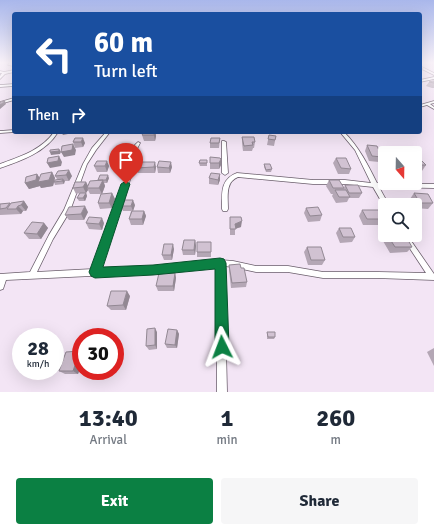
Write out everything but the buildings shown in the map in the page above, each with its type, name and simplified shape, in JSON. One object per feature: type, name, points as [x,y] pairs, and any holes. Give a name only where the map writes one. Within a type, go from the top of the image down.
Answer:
[{"type":"street","points":[[0,86],[12,85]]},
{"type":"street","points":[[0,103],[12,100]]},
{"type":"street","points":[[422,105],[434,102]]},
{"type":"street","points":[[427,104],[434,108]]},
{"type":"street","points":[[0,132],[12,131]]},
{"type":"street","points":[[0,166],[26,157],[48,142],[54,134]]},
{"type":"street","points":[[32,275],[51,237],[67,211],[85,164],[94,149],[106,134]]},
{"type":"street","points":[[344,134],[360,152],[382,198]]},
{"type":"street","points":[[224,142],[225,174],[227,183]]},
{"type":"street","points":[[95,272],[132,168],[133,153],[138,143]]},
{"type":"street","points":[[225,174],[313,182],[434,186]]},
{"type":"street","points":[[225,209],[225,185],[235,175]]},
{"type":"street","points":[[409,242],[433,277]]},
{"type":"street","points":[[220,263],[222,392]]},
{"type":"street","points":[[0,286],[2,277],[153,270],[220,263],[256,269],[288,269],[323,275],[433,277]]},
{"type":"route","points":[[126,184],[95,272],[153,270],[220,263],[222,347]]}]
